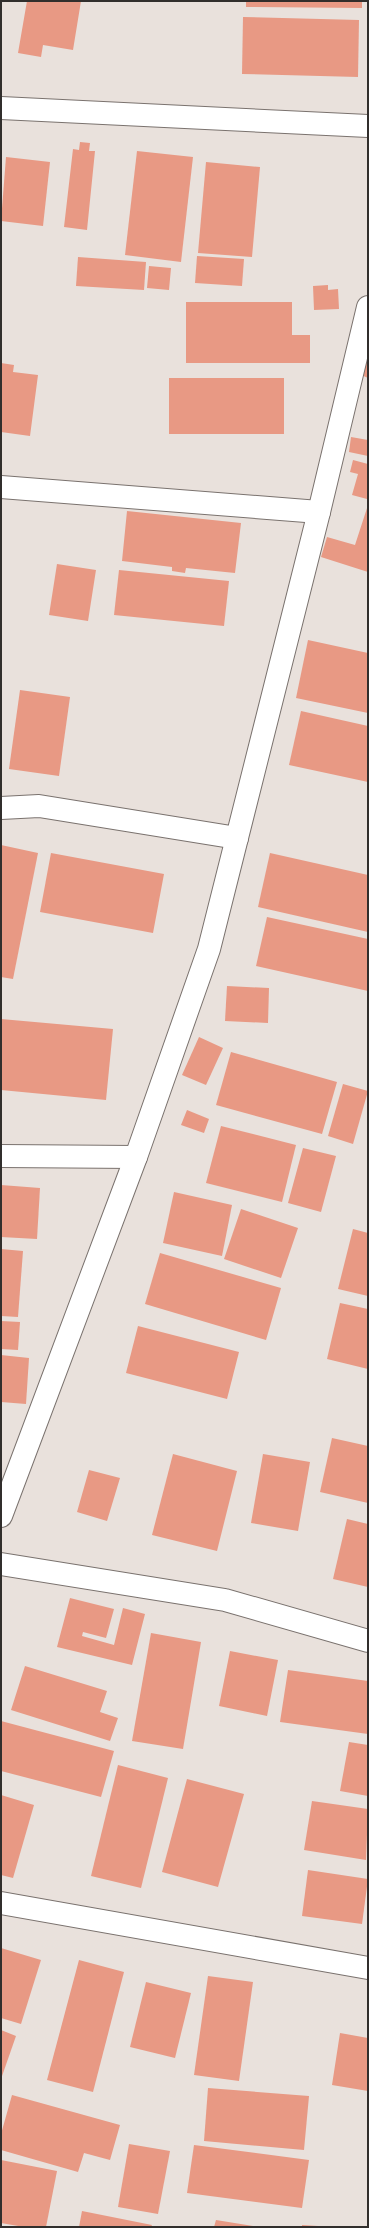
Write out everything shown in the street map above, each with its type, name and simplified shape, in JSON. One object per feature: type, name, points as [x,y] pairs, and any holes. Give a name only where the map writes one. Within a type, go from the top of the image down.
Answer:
[{"type":"street","points":[[1,108],[368,126]]},
{"type":"street","points":[[1,1516],[136,1157],[209,949],[319,512],[368,307]]},
{"type":"street","points":[[1,488],[319,512]]},
{"type":"street","points":[[1,808],[39,806],[237,838]]},
{"type":"street","points":[[1,1156],[136,1157]]},
{"type":"street","points":[[1,1564],[225,1600],[368,1641]]},
{"type":"street","points":[[1,1903],[368,1968]]},
{"type":"building","points":[[27,1],[81,1],[73,50],[43,45],[41,57],[18,53]]},
{"type":"building","points":[[246,1],[362,1],[362,8],[246,7]]},
{"type":"building","points":[[243,17],[359,20],[358,77],[242,74]]},
{"type":"building","points":[[80,142],[90,143],[89,151],[95,151],[87,230],[64,227],[73,149],[79,150]]},
{"type":"building","points":[[137,151],[193,157],[181,262],[125,255]]},
{"type":"building","points":[[6,157],[50,162],[43,226],[1,221]]},
{"type":"building","points":[[206,162],[260,167],[252,257],[198,253]]},
{"type":"building","points":[[197,256],[244,259],[242,286],[195,283]]},
{"type":"building","points":[[78,257],[146,262],[144,290],[76,286]]},
{"type":"building","points":[[149,266],[171,268],[169,290],[147,288]]},
{"type":"building","points":[[328,285],[328,290],[338,289],[339,309],[314,310],[313,286]]},
{"type":"building","points":[[186,302],[292,302],[292,335],[310,335],[310,363],[186,363]]},
{"type":"building","points":[[368,352],[368,378],[355,372]]},
{"type":"building","points":[[1,363],[14,365],[13,372],[38,375],[30,436],[1,432]]},
{"type":"building","points":[[169,378],[284,378],[284,434],[169,434]]},
{"type":"building","points":[[351,437],[368,440],[368,456],[349,452]]},
{"type":"building","points":[[353,460],[368,464],[367,499],[352,495],[358,474],[350,472]]},
{"type":"building","points":[[368,505],[368,572],[321,557],[327,537],[355,545]]},
{"type":"building","points":[[127,511],[241,523],[235,573],[186,568],[185,573],[172,571],[172,567],[122,561]]},
{"type":"building","points":[[57,564],[96,570],[88,621],[49,615]]},
{"type":"building","points":[[119,570],[229,581],[224,626],[114,615]]},
{"type":"building","points":[[308,640],[368,653],[368,713],[296,698]]},
{"type":"building","points":[[20,690],[70,697],[59,776],[9,769]]},
{"type":"building","points":[[301,711],[368,726],[368,782],[289,765]]},
{"type":"building","points":[[1,845],[38,853],[13,979],[1,977]]},
{"type":"building","points":[[51,853],[164,874],[153,933],[40,912]]},
{"type":"building","points":[[270,853],[368,875],[368,932],[258,907]]},
{"type":"building","points":[[267,917],[368,939],[368,991],[256,966]]},
{"type":"building","points":[[227,986],[269,988],[268,1023],[225,1021]]},
{"type":"building","points":[[1,1019],[113,1029],[106,1100],[1,1090]]},
{"type":"building","points":[[199,1037],[223,1048],[206,1085],[182,1075]]},
{"type":"building","points":[[231,1052],[337,1082],[322,1134],[216,1105]]},
{"type":"building","points":[[343,1084],[368,1091],[353,1144],[328,1136]]},
{"type":"building","points":[[187,1110],[209,1119],[204,1133],[181,1125]]},
{"type":"building","points":[[221,1126],[296,1145],[282,1202],[206,1183]]},
{"type":"building","points":[[303,1148],[336,1156],[321,1212],[288,1203]]},
{"type":"building","points":[[1,1185],[40,1188],[37,1239],[1,1237]]},
{"type":"building","points":[[174,1192],[232,1205],[222,1256],[163,1243]]},
{"type":"building","points":[[241,1209],[298,1228],[281,1278],[224,1259]]},
{"type":"building","points":[[353,1229],[368,1233],[368,1296],[338,1289]]},
{"type":"building","points":[[1,1249],[23,1251],[18,1317],[1,1316]]},
{"type":"building","points":[[160,1253],[281,1288],[266,1340],[145,1304]]},
{"type":"building","points":[[340,1303],[368,1309],[368,1369],[327,1359]]},
{"type":"building","points":[[1,1321],[20,1322],[18,1350],[1,1349]]},
{"type":"building","points":[[138,1326],[239,1352],[227,1399],[126,1373]]},
{"type":"building","points":[[1,1355],[29,1358],[26,1404],[1,1402]]},
{"type":"building","points":[[332,1438],[368,1446],[368,1503],[320,1492]]},
{"type":"building","points":[[173,1454],[237,1471],[217,1551],[152,1535]]},
{"type":"building","points":[[263,1454],[310,1462],[298,1531],[251,1523]]},
{"type":"building","points":[[89,1470],[120,1478],[107,1521],[77,1512]]},
{"type":"building","points":[[347,1519],[368,1524],[368,1587],[333,1579]]},
{"type":"building","points":[[70,1598],[114,1609],[106,1638],[83,1632],[82,1636],[114,1645],[123,1608],[145,1614],[132,1665],[57,1647]]},
{"type":"building","points":[[151,1633],[201,1642],[183,1749],[132,1741]]},
{"type":"building","points":[[230,1651],[278,1660],[267,1716],[219,1706]]},
{"type":"building","points":[[25,1666],[107,1691],[100,1712],[118,1718],[110,1741],[11,1710]]},
{"type":"building","points":[[288,1670],[368,1681],[368,1734],[280,1722]]},
{"type":"building","points":[[1,1721],[114,1751],[101,1797],[1,1771]]},
{"type":"building","points":[[349,1742],[368,1745],[368,1796],[340,1791]]},
{"type":"building","points":[[118,1765],[168,1778],[141,1888],[91,1876]]},
{"type":"building","points":[[187,1779],[244,1794],[218,1887],[162,1872]]},
{"type":"building","points":[[1,1795],[34,1805],[13,1878],[1,1875]]},
{"type":"building","points":[[312,1801],[368,1809],[366,1860],[304,1850]]},
{"type":"building","points":[[308,1870],[368,1879],[362,1924],[302,1916]]},
{"type":"building","points":[[1,1948],[41,1960],[21,2024],[1,2018]]},
{"type":"building","points":[[79,1960],[124,1972],[93,2092],[47,2080]]},
{"type":"building","points":[[208,1976],[253,1982],[239,2081],[194,2075]]},
{"type":"building","points":[[146,1982],[191,1993],[175,2058],[130,2047]]},
{"type":"building","points":[[1,2030],[16,2036],[1,2079]]},
{"type":"building","points":[[340,2033],[368,2038],[368,2091],[332,2085]]},
{"type":"building","points":[[208,2088],[309,2096],[304,2150],[204,2141]]},
{"type":"building","points":[[12,2095],[120,2125],[110,2160],[84,2153],[78,2172],[1,2150],[1,2134]]},
{"type":"building","points":[[129,2144],[170,2151],[158,2214],[118,2207]]},
{"type":"building","points":[[194,2145],[309,2160],[302,2208],[187,2193]]},
{"type":"building","points":[[1,2160],[57,2171],[46,2227],[24,2227],[1,2223]]},
{"type":"building","points":[[82,2211],[152,2225],[151,2227],[79,2227]]},
{"type":"building","points":[[216,2220],[253,2226],[253,2227],[214,2227]]},
{"type":"building","points":[[302,2225],[318,2226],[302,2227]]}]
